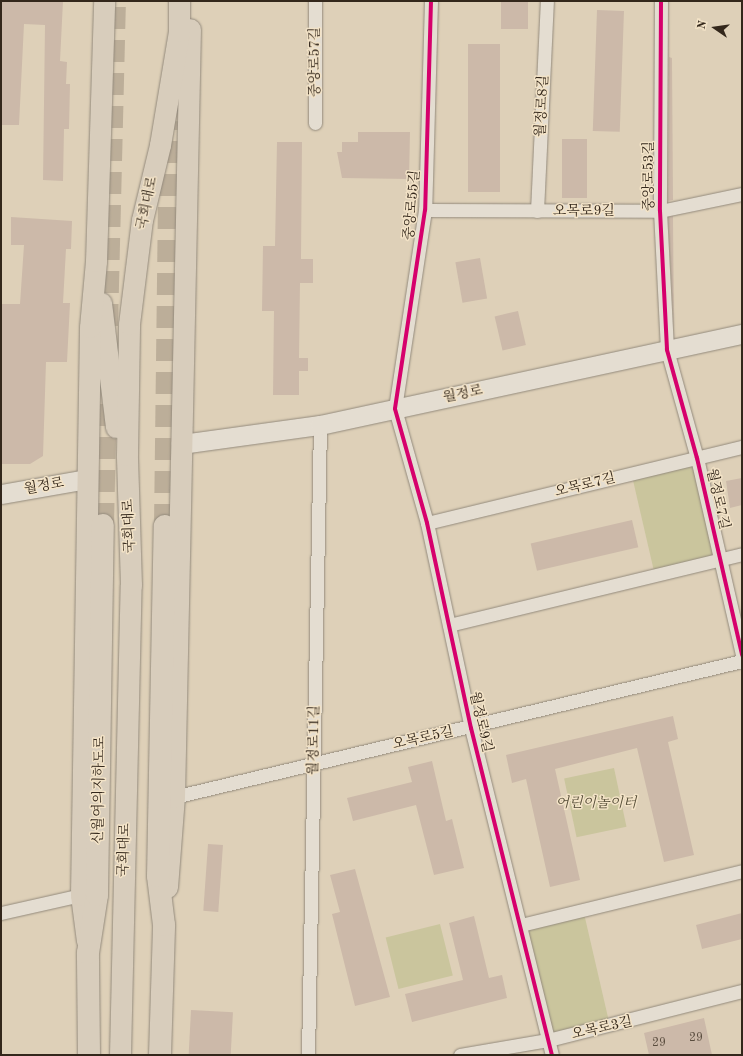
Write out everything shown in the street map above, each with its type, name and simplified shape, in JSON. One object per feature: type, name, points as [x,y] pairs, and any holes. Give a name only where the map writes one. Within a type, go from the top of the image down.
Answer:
[{"type":"highway","name":"신월여의지하도로","points":[[89,1055],[88,953],[97,895],[103,525]]},
{"type":"highway","points":[[160,1055],[164,925],[158,876],[165,526]]},
{"type":"main road","points":[[88,953],[81,895],[90,327],[96,261],[104,1]]},
{"type":"main road","name":"국회대로","points":[[120,1055],[131,585],[127,455],[130,324],[142,220],[160,145],[179,31],[179,1]]},
{"type":"main road","points":[[164,925],[174,797],[191,1]]},
{"type":"main road","name":"국회대로","points":[[96,261],[116,424],[122,567],[109,1055]]},
{"type":"street","name":"중앙로57길","points":[[315,1],[315,123]]},
{"type":"street","name":"중앙로55길","points":[[396,409],[425,210],[431,1]]},
{"type":"street","name":"월정로8길","points":[[537,211],[547,1]]},
{"type":"street","name":"중앙로53길","points":[[661,1],[660,211],[667,350]]},
{"type":"street","name":"오목로9길","points":[[425,210],[660,211],[742,194]]},
{"type":"street","name":"월정로","points":[[181,444],[320,426],[742,334]]},
{"type":"street","name":"월정로7길","points":[[667,350],[697,458],[742,655]]},
{"type":"street","name":"월정로9길","points":[[396,409],[428,523],[471,728],[552,1055]]},
{"type":"street","name":"월정로11길","points":[[308,1055],[320,426]]},
{"type":"street","name":"오목로7길","points":[[428,523],[742,447]]},
{"type":"street","name":"월정로","points":[[1,494],[88,479]]},
{"type":"street","points":[[449,625],[742,554]]},
{"type":"street","name":"오목로5길","points":[[174,797],[471,728],[742,661]]},
{"type":"street","points":[[521,925],[742,871]]},
{"type":"street","points":[[1,913],[81,895]]},
{"type":"street","name":"오목로3길","points":[[460,1055],[548,1040],[742,991]]},
{"type":"green space","points":[[695,460],[717,556],[654,571],[632,475]]},
{"type":"green space","name":"어린이놀이터","points":[[614,768],[626,827],[577,837],[564,779]]},
{"type":"green space","points":[[583,909],[610,1025],[547,1039],[521,923]]},
{"type":"green space","points":[[440,924],[453,975],[398,989],[386,938]]},
{"type":"building","points":[[1,1],[63,1],[60,61],[67,62],[66,84],[70,84],[69,129],[64,129],[63,181],[43,180],[45,25],[24,24],[19,125],[1,125]]},
{"type":"building","points":[[501,1],[528,1],[528,29],[501,29]]},
{"type":"building","points":[[597,10],[624,11],[620,132],[593,131]]},
{"type":"building","points":[[468,44],[500,44],[500,192],[468,192]]},
{"type":"building","points":[[669,57],[672,58],[673,200],[668,201]]},
{"type":"building","points":[[358,132],[410,132],[409,179],[342,178],[337,152],[342,152],[342,142],[358,142]]},
{"type":"building","points":[[562,139],[587,139],[587,198],[562,198]]},
{"type":"building","points":[[277,142],[302,142],[301,259],[313,259],[313,283],[300,283],[299,358],[308,358],[308,371],[299,371],[299,395],[273,395],[274,311],[262,311],[263,246],[275,246]]},
{"type":"building","points":[[673,216],[674,333],[668,217]]},
{"type":"building","points":[[11,217],[72,221],[71,249],[66,249],[63,303],[70,303],[67,362],[46,362],[43,456],[30,464],[1,464],[1,304],[20,304],[24,245],[11,245]]},
{"type":"building","points":[[480,258],[487,298],[462,303],[455,262]]},
{"type":"building","points":[[518,311],[526,345],[502,351],[495,316]]},
{"type":"building","points":[[742,478],[742,505],[730,508],[726,481]]},
{"type":"building","points":[[632,520],[638,547],[537,571],[531,543]]},
{"type":"building","points":[[673,716],[678,739],[668,742],[694,855],[664,862],[637,748],[555,769],[580,880],[550,887],[526,779],[512,783],[506,755]]},
{"type":"building","points":[[432,761],[446,821],[452,819],[464,868],[434,875],[416,805],[353,821],[347,798],[412,782],[408,767]]},
{"type":"building","points":[[208,844],[223,845],[218,912],[203,911]]},
{"type":"building","points":[[355,869],[390,997],[355,1006],[332,914],[340,912],[330,875]]},
{"type":"building","points":[[742,913],[742,939],[702,949],[696,925]]},
{"type":"building","points":[[474,916],[489,978],[502,975],[507,998],[412,1022],[405,994],[463,980],[449,923]]},
{"type":"building","points":[[191,1010],[233,1012],[231,1055],[189,1055]]},
{"type":"building","points":[[704,1018],[712,1055],[649,1055],[644,1033]]},
{"type":"tunnel","points":[[107,326],[115,1]]},
{"type":"tunnel","points":[[165,526],[170,121]]},
{"type":"tunnel","points":[[103,525],[106,394]]},
{"type":"cycle path","points":[[431,1],[425,210],[395,409],[427,523],[471,728],[552,1055]]},
{"type":"cycle path","points":[[661,1],[660,211],[667,350],[697,458],[742,655]]}]
